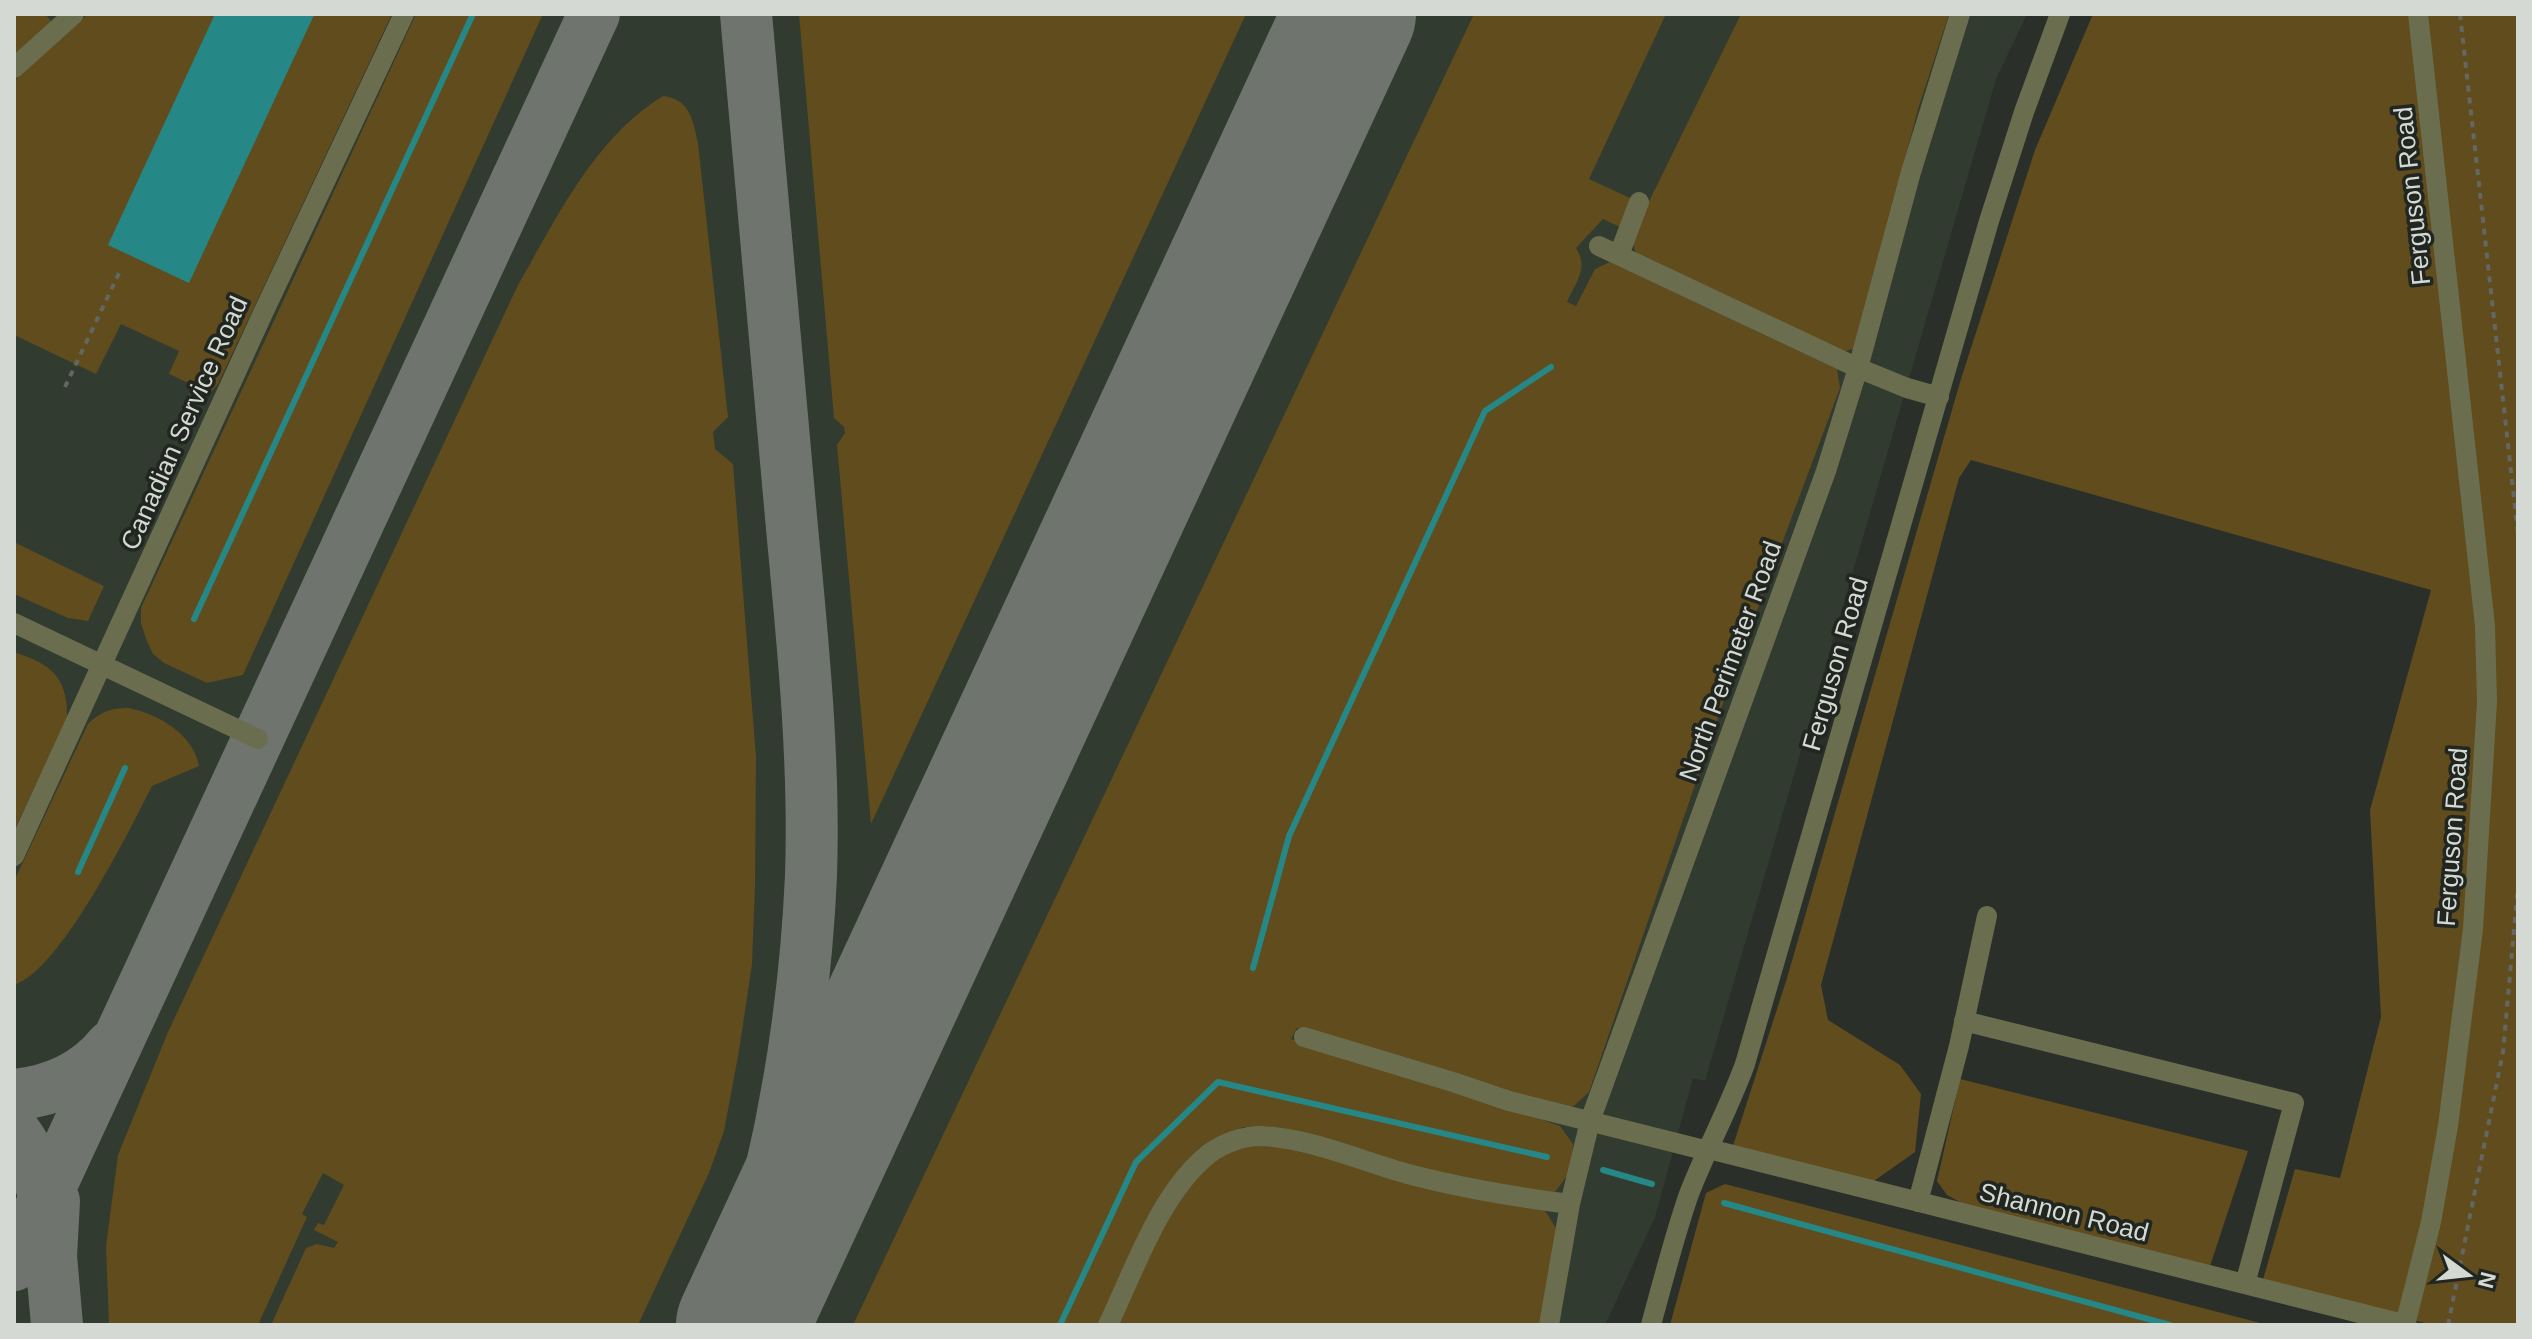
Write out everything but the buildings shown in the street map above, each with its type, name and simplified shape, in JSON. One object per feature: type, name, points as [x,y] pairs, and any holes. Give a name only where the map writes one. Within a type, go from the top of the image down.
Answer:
[{"type":"street","points":[[14,68],[74,14]]},
{"type":"street","name":"Canadian Service Road","points":[[14,856],[404,14]]},
{"type":"street","name":"North Perimeter Road","points":[[1549,1325],[1570,1204],[1590,1121],[1826,471],[1858,368],[1911,172],[1960,14]]},
{"type":"street","name":"Ferguson Road","points":[[1651,1325],[1676,1233],[1745,1064],[1998,194],[2060,14]]},
{"type":"street","name":"Ferguson Road","points":[[2406,1325],[2431,1222],[2450,1111],[2473,929],[2487,702],[2485,626],[2418,14]]},
{"type":"street","points":[[1619,255],[1639,202]]},
{"type":"street","points":[[1599,246],[1858,368],[1939,397]]},
{"type":"street","points":[[14,623],[258,739]]},
{"type":"street","points":[[1918,1202],[1987,916]]},
{"type":"street","points":[[1964,1021],[2294,1103],[2245,1284]]},
{"type":"street","name":"Shannon Road","points":[[1304,1037],[1509,1101],[2406,1325]]},
{"type":"street","points":[[1108,1325],[1172,1195],[1212,1151],[1239,1139],[1256,1136],[1293,1140],[1435,1180],[1505,1195],[1570,1204]]},
{"type":"path","points":[[2460,14],[2518,534]]},
{"type":"path","points":[[65,387],[120,271]]},
{"type":"path","points":[[2448,1325],[2503,1052],[2518,885]]},
{"type":"shaded area","points":[[14,14],[2027,14],[1996,79],[1705,1081],[1693,1078],[1655,1217],[1605,1325],[14,1325]]},
{"type":"shaded area","points":[[14,14],[45,14],[53,23],[14,58]]},
{"type":"shaded area","points":[[88,14],[392,14],[218,384],[204,400],[186,407],[184,405],[193,385],[169,374],[179,351],[121,324],[96,374],[14,335],[14,81]]},
{"type":"shaded area","points":[[416,14],[543,14],[243,675],[207,683],[164,663],[153,654],[141,623],[141,608]]},
{"type":"shaded area","points":[[799,14],[1246,14],[871,824],[837,445],[845,433],[844,427],[834,418]]},
{"type":"shaded area","points":[[1474,14],[1666,14],[1589,179],[1632,199],[1622,228],[1603,219],[1576,248],[1581,269],[1567,302],[1576,306],[1595,269],[1610,262],[1837,369],[1840,388],[1735,669],[1589,1092],[1574,1106],[1564,1108],[1297,1028],[1291,1039],[1448,1086],[1560,1126],[1573,1144],[1569,1173],[1555,1192],[1543,1194],[1413,1168],[1292,1131],[1267,1126],[1243,1127],[1209,1144],[1102,1325],[853,1325]]},
{"type":"shaded area","points":[[1741,14],[1949,14],[1918,109],[1857,344],[1853,349],[1843,352],[1636,254],[1632,241],[1634,232]]},
{"type":"shaded area","points":[[2093,14],[2518,14],[2518,1325],[2433,1325],[2262,1283],[2295,1169],[2340,1178],[2381,1017],[2370,810],[2431,590],[1971,460],[1959,478],[1821,985],[1828,1020],[1900,1065],[1921,1094],[1915,1152],[1874,1181],[1733,1146],[1787,978],[1961,379],[2035,150]]},
{"type":"shaded area","points":[[663,96],[685,106],[698,143],[728,417],[713,432],[715,449],[733,464],[756,757],[752,964],[724,1131],[709,1173],[638,1325],[271,1325],[306,1248],[317,1244],[334,1248],[338,1242],[314,1230],[318,1223],[324,1225],[344,1185],[323,1173],[302,1214],[307,1217],[258,1325],[109,1325],[106,1246],[118,1155],[168,1032],[518,285],[597,156],[639,113]]},
{"type":"shaded area","points":[[14,542],[104,586],[88,621],[68,618],[14,594]]},
{"type":"shaded area","points":[[14,652],[38,662],[55,674],[64,692],[67,718],[14,831]]},
{"type":"shaded area","points":[[129,708],[163,721],[182,735],[190,744],[199,766],[152,786],[111,865],[72,927],[32,974],[14,985],[14,881],[88,724],[107,711]]},
{"type":"shaded area","points":[[1960,1079],[2248,1151],[2210,1266],[1967,1206],[1947,1195],[1937,1181]]},
{"type":"shaded area","points":[[1270,1144],[1538,1206],[1546,1212],[1557,1230],[1539,1325],[1116,1325],[1162,1226],[1194,1180],[1213,1162],[1234,1150]]},
{"type":"shaded area","points":[[1725,1184],[2268,1325],[1670,1325],[1706,1193]]},
{"type":"water","points":[[215,14],[314,15],[189,283],[108,245]]},
{"type":"waterway","points":[[194,619],[473,14]]},
{"type":"waterway","points":[[1253,968],[1289,836],[1485,411],[1551,367]]},
{"type":"waterway","points":[[78,872],[125,768]]},
{"type":"waterway","points":[[1060,1325],[1136,1162],[1218,1082],[1547,1157]]},
{"type":"waterway","points":[[1603,1170],[1652,1184]]},
{"type":"waterway","points":[[1724,1203],[2170,1325]]},
{"type":"taxiway","points":[[14,1265],[594,14]]},
{"type":"taxiway","points":[[727,1325],[760,1215],[785,1104],[802,990],[812,831],[803,651],[746,14]]},
{"type":"taxiway","points":[[14,1095],[68,1081],[91,1066],[111,1046]]},
{"type":"taxiway","points":[[14,1131],[36,1172],[47,1217]]},
{"type":"taxiway","points":[[54,1201],[51,1256],[57,1325]]},
{"type":"runway","points":[[742,1325],[1350,14]]}]
